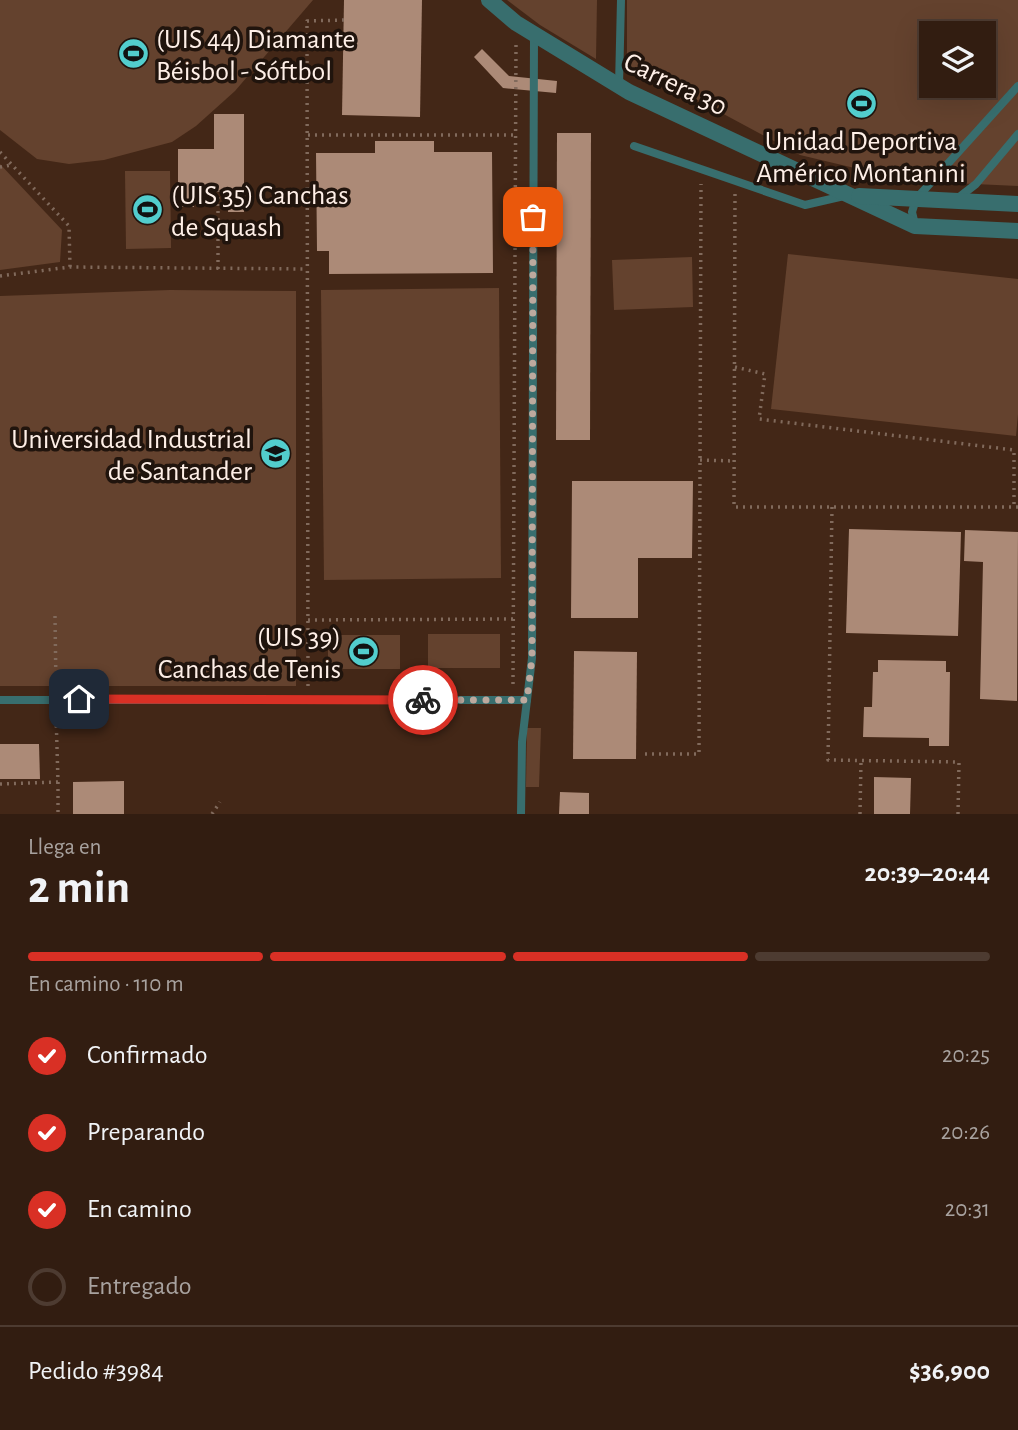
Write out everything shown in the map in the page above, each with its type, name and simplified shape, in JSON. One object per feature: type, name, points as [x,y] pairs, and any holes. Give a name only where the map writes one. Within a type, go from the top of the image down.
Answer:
[{"type":"street","name":"Carrera 30","points":[[489,0],[516,23],[619,86],[915,226]]},
{"type":"street","points":[[849,195],[1018,204]]},
{"type":"street","points":[[915,226],[1018,231]]},
{"type":"lane","points":[[619,86],[621,0]]},
{"type":"lane","points":[[521,814],[522,742],[532,658],[534,34]]},
{"type":"lane","points":[[915,226],[912,212],[916,199],[1018,86]]},
{"type":"lane","points":[[955,201],[976,184],[1018,134]]},
{"type":"lane","points":[[634,146],[805,205],[849,195]]},
{"type":"lane","points":[[0,699],[527,700]]},
{"type":"path","points":[[308,700],[307,20],[344,20]]},
{"type":"path","points":[[513,700],[516,23]]},
{"type":"path","points":[[307,135],[534,135]]},
{"type":"path","points":[[0,152],[69,226],[70,267]]},
{"type":"path","points":[[0,167],[12,165]]},
{"type":"path","points":[[645,754],[699,754],[701,169]]},
{"type":"path","points":[[735,367],[765,374],[760,419],[1014,450],[1016,507],[734,507],[736,181]]},
{"type":"path","points":[[218,190],[218,269]]},
{"type":"path","points":[[0,276],[70,267],[307,269]]},
{"type":"path","points":[[700,460],[734,461]]},
{"type":"path","points":[[832,507],[828,760],[959,762],[958,814]]},
{"type":"path","points":[[55,616],[58,814]]},
{"type":"path","points":[[308,620],[513,619]]},
{"type":"path","points":[[860,814],[861,760]]},
{"type":"path","points":[[0,784],[58,782]]},
{"type":"path","points":[[212,814],[219,802]]},
{"type":"shaded area","name":"(UIS 44) Diamante Béisbol - Sóftbol","points":[[0,0],[313,0],[235,91],[196,126],[172,142],[104,160],[69,164],[37,159],[0,130]]},
{"type":"shaded area","points":[[507,0],[597,0],[596,59],[540,25]]},
{"type":"shaded area","name":"Unidad Deportiva Américo Montanini","points":[[627,0],[1018,0],[1018,186],[909,181],[800,155],[651,75],[627,67]]},
{"type":"shaded area","points":[[0,164],[62,230],[60,262],[0,270]]},
{"type":"shaded area","name":"(UIS 35) Canchas de Squash","points":[[125,171],[170,171],[171,248],[126,249]]},
{"type":"shaded area","points":[[788,254],[1018,279],[1016,436],[771,409]]},
{"type":"shaded area","points":[[692,257],[693,307],[614,310],[612,260]]},
{"type":"shaded area","points":[[499,288],[501,578],[324,580],[321,290]]},
{"type":"shaded area","points":[[170,290],[296,291],[296,686],[0,686],[0,296]]},
{"type":"shaded area","points":[[428,634],[500,634],[500,668],[428,668]]},
{"type":"shaded area","name":"(UIS 39) Canchas de Tenis","points":[[328,635],[400,635],[400,669],[328,669]]},
{"type":"shaded area","points":[[527,728],[541,728],[539,787],[526,787]]},
{"type":"building","points":[[344,0],[422,0],[420,117],[342,115]]},
{"type":"building","points":[[482,49],[509,76],[557,81],[556,93],[503,88],[474,57]]},
{"type":"building","points":[[214,114],[244,114],[244,212],[228,212],[228,190],[194,190],[194,207],[178,207],[178,149],[214,149]]},
{"type":"building","points":[[557,133],[591,133],[590,440],[556,440]]},
{"type":"building","points":[[375,141],[434,141],[434,152],[492,152],[493,273],[329,274],[329,251],[317,251],[316,153],[375,153]]},
{"type":"building","points":[[572,481],[693,481],[692,558],[638,558],[638,618],[571,618]]},
{"type":"building","points":[[849,529],[961,532],[958,636],[846,633]]},
{"type":"building","points":[[965,530],[1018,532],[1017,701],[980,699],[983,562],[964,561]]},
{"type":"building","points":[[574,651],[637,652],[636,759],[573,759]]},
{"type":"building","points":[[878,660],[946,661],[946,672],[950,672],[949,746],[929,746],[929,738],[863,737],[864,707],[872,707],[873,672],[878,672]]},
{"type":"building","points":[[0,744],[39,744],[40,779],[0,779]]},
{"type":"building","points":[[874,777],[911,778],[910,814],[874,814]]},
{"type":"building","points":[[124,781],[124,814],[73,814],[73,782]]},
{"type":"building","points":[[560,792],[589,793],[589,814],[559,814]]},
{"type":"way so far","points":[[423,700],[527,700],[532,658],[533,217]]},
{"type":"place","name":"(UIS 44) Diamante Béisbol - Sóftbol","points":[[133,54]]},
{"type":"place","name":"Unidad Deportiva Américo Montanini","points":[[861,103]]},
{"type":"place","name":"(UIS 35) Canchas de Squash","points":[[148,210]]},
{"type":"place","name":"Universidad Industrial de Santander","points":[[275,454]]},
{"type":"place","name":"(UIS 39) Canchas de Tenis","points":[[364,652]]},
{"type":"route","points":[[79,699],[423,700]]}]
